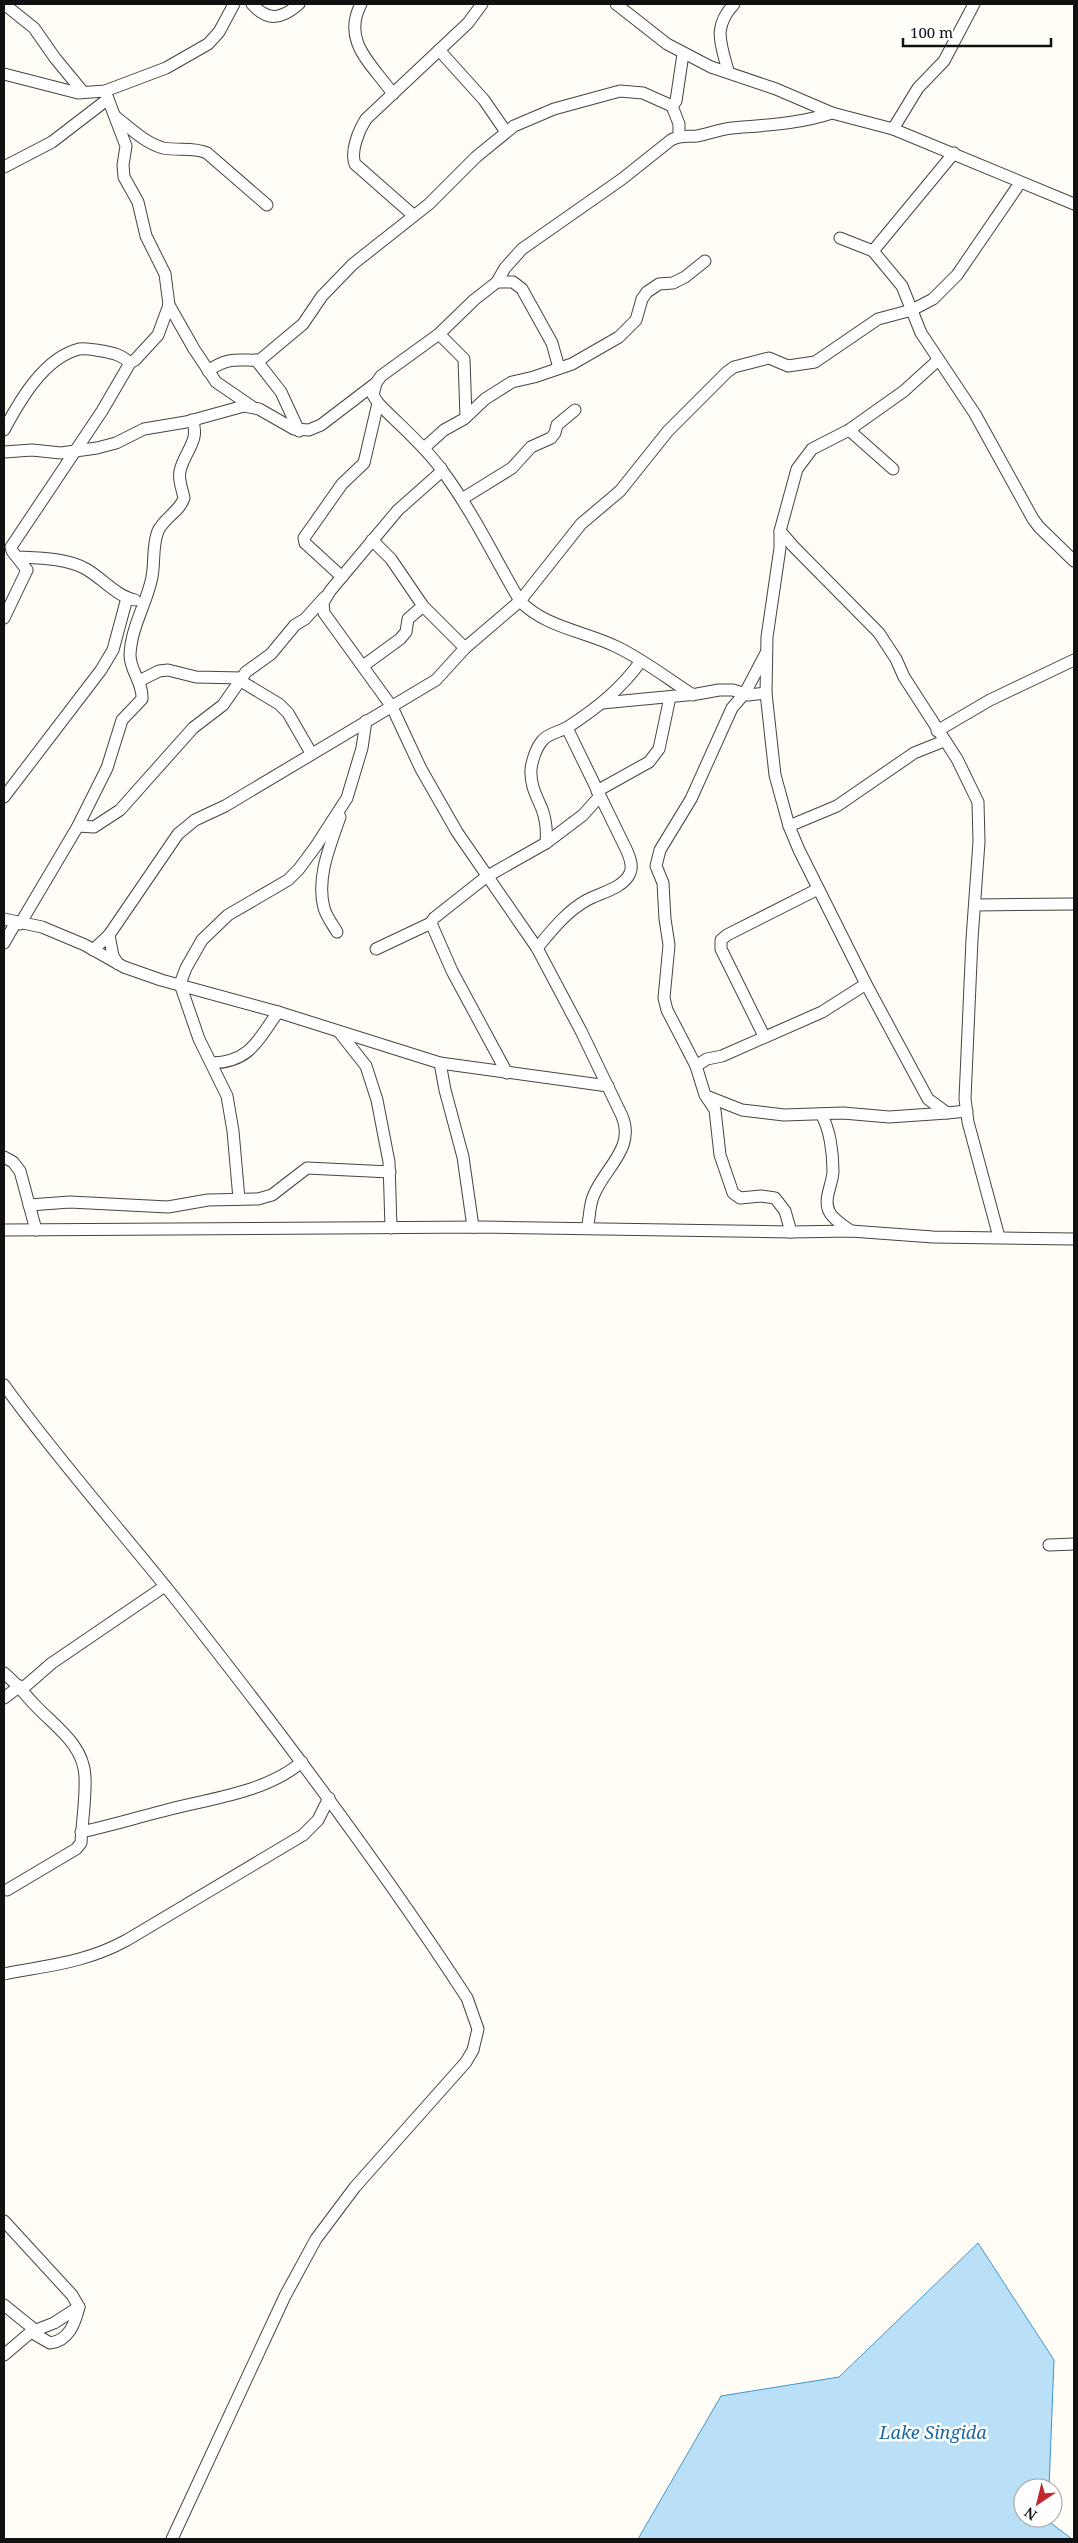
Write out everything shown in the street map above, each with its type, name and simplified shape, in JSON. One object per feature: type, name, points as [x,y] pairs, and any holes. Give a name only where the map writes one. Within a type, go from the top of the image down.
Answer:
[{"type":"street","points":[[4,4],[34,28],[55,58],[84,92]]},
{"type":"street","points":[[4,167],[52,142],[106,95],[166,68],[208,44],[219,32],[234,4]]},
{"type":"street","points":[[252,4],[266,16],[273,18],[282,17],[299,4]]},
{"type":"street","points":[[361,4],[353,26],[356,39],[373,68],[393,94]]},
{"type":"street","points":[[413,216],[360,170],[353,159],[363,124],[468,23],[482,4]]},
{"type":"street","points":[[616,4],[683,54],[710,67],[728,71],[832,112],[892,129],[1074,204]]},
{"type":"street","points":[[728,71],[719,30],[722,20],[734,4]]},
{"type":"street","points":[[892,129],[918,88],[944,61],[974,4]]},
{"type":"street","points":[[439,50],[484,100],[506,132]]},
{"type":"street","points":[[672,106],[676,101],[683,54]]},
{"type":"street","points":[[4,74],[106,95]]},
{"type":"street","points":[[208,371],[218,364],[242,358],[260,360],[303,324],[322,296],[338,278],[429,204],[476,157],[506,132],[528,119],[554,109],[620,91],[643,93],[672,106],[679,124],[679,136]]},
{"type":"street","points":[[106,95],[116,117],[126,149],[123,165],[124,177],[138,202],[146,236],[165,274],[169,305],[208,371],[220,386],[252,407],[299,431],[309,430],[321,425],[376,383]]},
{"type":"street","points":[[693,695],[617,647],[544,620],[529,610],[520,601],[462,499],[441,468],[424,448],[378,403],[373,395],[380,376],[439,334],[474,300],[497,282],[504,268],[522,249],[622,179],[679,136],[694,136],[730,128],[782,125],[810,120],[832,112]]},
{"type":"street","points":[[116,117],[157,145],[179,150],[200,150],[207,153],[267,205]]},
{"type":"street","points":[[874,251],[954,153]]},
{"type":"street","points":[[93,950],[109,935],[184,829],[195,820],[261,785],[311,753],[436,680],[465,648],[520,601],[581,524],[620,492],[668,431],[727,372],[734,367],[769,358],[788,366],[815,362],[878,319],[912,310],[932,299],[957,275],[1020,183]]},
{"type":"street","points":[[840,238],[874,251],[902,286],[921,333],[975,414],[1010,481],[1039,527],[1074,561]]},
{"type":"street","points":[[424,448],[444,430],[466,417],[485,399],[512,382],[572,364],[619,337],[636,320],[642,300],[647,292],[659,284],[673,283],[685,277],[705,261]]},
{"type":"street","points":[[497,282],[513,282],[522,290],[552,344],[559,368]]},
{"type":"street","points":[[4,618],[27,569],[11,547],[102,411],[130,363],[158,335],[169,305]]},
{"type":"street","points":[[439,334],[464,359],[466,417]]},
{"type":"street","points":[[4,430],[32,386],[59,358],[80,349],[89,349],[117,354],[130,363]]},
{"type":"street","points":[[256,360],[281,392],[299,431]]},
{"type":"street","points":[[938,361],[904,391],[849,430],[812,449],[797,469],[780,531],[780,548],[767,637],[766,693],[776,775],[789,826],[866,984],[920,1086],[928,1099],[947,1113]]},
{"type":"street","points":[[342,577],[305,543],[304,538],[342,484],[364,463],[378,403]]},
{"type":"street","points":[[4,452],[19,450],[61,453],[109,446],[144,429],[192,420],[234,406],[252,407]]},
{"type":"street","points":[[462,499],[512,468],[531,447],[551,438],[557,425],[575,410]]},
{"type":"street","points":[[4,943],[78,826],[107,768],[122,720],[142,699],[139,681],[130,655],[136,624],[152,576],[158,533],[167,518],[184,498],[180,483],[180,471],[194,440],[196,428],[192,420]]},
{"type":"street","points":[[849,430],[893,469]]},
{"type":"street","points":[[78,826],[94,827],[120,810],[193,728],[223,705],[240,679],[253,665],[271,654],[295,625],[307,618],[398,510],[442,471],[441,468]]},
{"type":"street","points":[[780,531],[879,633],[940,736],[956,759],[978,802],[975,905],[965,1070],[967,1111],[999,1237]]},
{"type":"street","points":[[372,540],[391,559],[423,606],[465,648]]},
{"type":"street","points":[[18,558],[78,565],[127,598],[136,600],[145,598]]},
{"type":"street","points":[[325,597],[324,613],[327,620],[392,707],[421,769],[486,877],[537,948],[608,1086],[627,1133],[615,1160],[593,1197],[588,1228]]},
{"type":"street","points":[[4,797],[101,670],[113,650],[122,625],[127,598]]},
{"type":"street","points":[[363,666],[400,639],[406,632],[408,619],[423,606]]},
{"type":"street","points":[[767,653],[745,693],[732,708],[691,799],[677,820],[657,858],[656,866],[663,883],[669,945],[664,998],[667,1010],[696,1066],[705,1095],[715,1110],[720,1155],[733,1193],[738,1198],[761,1196],[775,1198],[785,1211],[791,1232]]},
{"type":"street","points":[[789,826],[837,806],[990,700],[1074,660]]},
{"type":"street","points":[[546,843],[542,810],[531,786],[531,768],[541,742],[567,728],[602,703],[625,683],[641,661]]},
{"type":"street","points":[[139,681],[163,671],[196,677],[240,679],[279,704],[288,713],[311,753]]},
{"type":"street","points":[[602,703],[693,695],[719,690],[766,693]]},
{"type":"street","points":[[376,949],[431,923],[434,918],[486,877],[546,843],[583,815],[598,794],[655,756],[659,749],[670,697]]},
{"type":"street","points":[[336,932],[324,909],[323,879],[326,856],[347,798],[362,748],[366,721]]},
{"type":"street","points":[[537,948],[574,908],[613,888],[625,880],[630,873],[631,863],[627,850],[567,728]]},
{"type":"street","points":[[239,1199],[231,1114],[226,1096],[212,1063],[192,1023],[180,984],[186,968],[202,940],[228,915],[288,880],[299,869],[347,798]]},
{"type":"street","points":[[764,1036],[720,949],[721,940],[727,935],[818,888]]},
{"type":"street","points":[[975,905],[1074,904]]},
{"type":"street","points":[[4,919],[42,927],[93,950],[118,964],[161,980],[180,984],[195,991],[278,1012],[440,1064],[608,1086]]},
{"type":"street","points":[[431,923],[452,971],[507,1073]]},
{"type":"street","points":[[109,935],[113,956],[118,964]]},
{"type":"street","points":[[696,1066],[707,1059],[722,1056],[822,1012],[866,984]]},
{"type":"street","points":[[212,1063],[229,1063],[245,1054],[278,1012]]},
{"type":"street","points":[[340,1033],[366,1066],[378,1100],[390,1172],[391,1228]]},
{"type":"street","points":[[440,1064],[444,1090],[463,1157],[473,1227]]},
{"type":"street","points":[[705,1095],[723,1104],[742,1110],[784,1115],[843,1113],[889,1116],[967,1111]]},
{"type":"street","points":[[821,1114],[827,1125],[833,1171],[828,1194],[828,1208],[830,1213],[851,1231]]},
{"type":"street","points":[[4,1157],[13,1162],[20,1171],[36,1230]]},
{"type":"street","points":[[29,1205],[64,1202],[168,1206],[208,1200],[272,1195],[307,1168],[390,1172]]},
{"type":"street","points":[[4,1230],[473,1227],[791,1232],[851,1231],[933,1237],[1074,1239]]},
{"type":"street","points":[[4,1385],[46,1443],[165,1586],[329,1798],[466,1998],[478,2029],[476,2041],[466,2062],[372,2166],[316,2239],[285,2296],[172,2539]]},
{"type":"street","points":[[1049,1545],[1074,1544]]},
{"type":"street","points":[[4,1698],[165,1586]]},
{"type":"street","points":[[4,1673],[21,1688],[79,1752],[85,1778],[81,1843],[76,1850],[7,1890]]},
{"type":"street","points":[[81,1832],[126,1823],[248,1789],[276,1780],[302,1762]]},
{"type":"street","points":[[4,1974],[79,1961],[102,1954],[303,1834],[318,1820],[329,1798]]},
{"type":"street","points":[[4,2221],[72,2295],[79,2307],[73,2326],[61,2340],[50,2342],[33,2331],[4,2305]]},
{"type":"street","points":[[4,2355],[33,2331],[54,2323],[79,2307]]},
{"type":"water","name":"Lake Singida","points":[[978,2243],[1054,2360],[1049,2478],[1013,2478],[1013,2528],[1057,2528],[1072,2539],[638,2539],[721,2396],[839,2377]]}]
